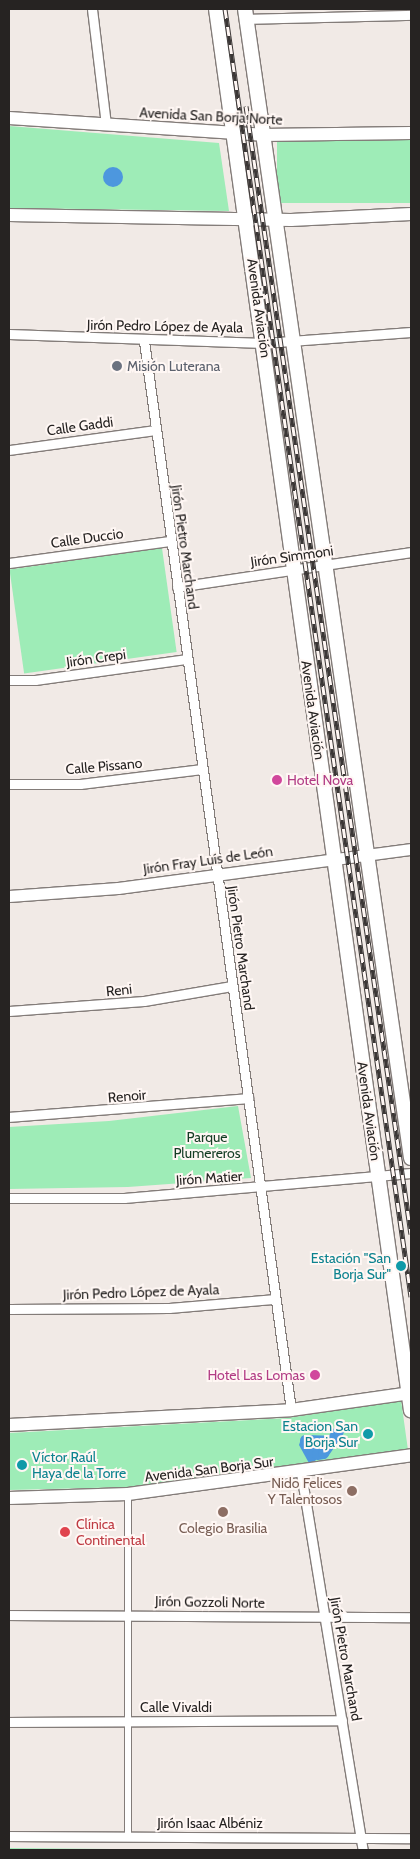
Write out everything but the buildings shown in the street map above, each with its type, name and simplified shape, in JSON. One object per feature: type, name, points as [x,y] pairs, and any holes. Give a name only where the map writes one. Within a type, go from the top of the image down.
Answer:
[{"type":"main road","name":"Avenida Aviación","points":[[216,9],[264,342],[293,570],[335,858],[411,1410]]},
{"type":"main road","name":"Avenida Aviación","points":[[245,14],[273,220],[368,853],[411,1158]]},
{"type":"main road","name":"Avenida San Borja Norte","points":[[9,118],[262,134],[411,132]]},
{"type":"main road","points":[[9,215],[273,220],[363,219],[411,214]]},
{"type":"main road","points":[[9,1425],[291,1410],[410,1393]]},
{"type":"main road","name":"Avenida San Borja Sur","points":[[9,1498],[128,1494],[300,1473],[411,1455]]},
{"type":"street","points":[[92,9],[106,124]]},
{"type":"street","points":[[245,14],[373,13],[411,15]]},
{"type":"street","name":"Jirón Pedro López de Ayala","points":[[9,334],[144,341],[292,342],[411,332]]},
{"type":"street","name":"Jirón Pietro Marchand","points":[[144,341],[186,659],[261,1189],[273,1299],[291,1410]]},
{"type":"street","name":"Calle Gaddi","points":[[9,450],[155,430]]},
{"type":"street","name":"Calle Duccio","points":[[9,563],[170,541]]},
{"type":"street","name":"Jirón Simmoni","points":[[177,586],[411,552]]},
{"type":"street","name":"Jirón Crepi","points":[[9,680],[34,680],[186,659]]},
{"type":"street","name":"Calle Pissano","points":[[9,784],[80,784],[202,769]]},
{"type":"street","name":"Jirón Fray Luís de León","points":[[9,896],[118,888],[368,853],[411,849]]},
{"type":"street","name":"Reni","points":[[9,1011],[144,1001],[232,986]]},
{"type":"street","name":"Renoir","points":[[9,1117],[248,1098]]},
{"type":"street","name":"Jirón Matier","points":[[9,1198],[124,1198],[261,1189],[411,1172]]},
{"type":"street","name":"Jirón Pedro López de Ayala","points":[[9,1309],[169,1308],[273,1299]]},
{"type":"street","name":"Jirón Pietro Marchand","points":[[300,1473],[363,1850]]},
{"type":"street","points":[[128,1494],[128,1836]]},
{"type":"street","name":"Jirón Gozzoli Norte","points":[[9,1615],[128,1614],[324,1618],[411,1617]]},
{"type":"street","name":"Calle Vivaldi","points":[[9,1722],[342,1720]]},
{"type":"street","name":"Jirón Isaac Albéniz","points":[[9,1836],[411,1838]]},
{"type":"green space","points":[[9,126],[219,143],[229,211],[9,208]]},
{"type":"green space","points":[[277,138],[411,138],[411,203],[277,203]]},
{"type":"green space","points":[[162,548],[177,652],[24,673],[9,569]]},
{"type":"green space","name":"Parque Plumereros","points":[[238,1106],[251,1178],[128,1187],[9,1189],[9,1127],[109,1121]]},
{"type":"green space","points":[[401,1400],[408,1450],[304,1468],[130,1487],[9,1490],[9,1433],[288,1418]]},
{"type":"green space","points":[[9,1848],[215,1850],[9,1850]]},
{"type":"water","points":[[113,167],[120,170],[123,177],[120,184],[113,187],[106,184],[103,177],[106,170]]},
{"type":"water","points":[[302,1436],[317,1447],[316,1460],[310,1465],[299,1445]]},
{"type":"waterway","points":[[317,1454],[323,1453],[338,1431]]},
{"type":"waterway","points":[[305,1440],[328,1441]]},
{"type":"railway","points":[[225,9],[411,1297]]},
{"type":"railway","points":[[246,106],[411,1234]]},
{"type":"place","name":"Misión Luterana","points":[[117,366]]},
{"type":"place","name":"Hotel Nova","points":[[277,780]]},
{"type":"place","name":"Estación \"San Borja Sur\"","points":[[401,1266]]},
{"type":"place","name":"Hotel Las Lomas","points":[[315,1375]]},
{"type":"place","name":"Estacion San Borja Sur","points":[[368,1434]]},
{"type":"place","name":"Víctor Raúl Haya de la Torre","points":[[22,1465]]},
{"type":"place","name":"Nido Felices Y Talentosos","points":[[352,1491]]},
{"type":"place","name":"Colegio Brasilia","points":[[223,1512]]},
{"type":"place","name":"Clínica Continental","points":[[65,1532]]}]
